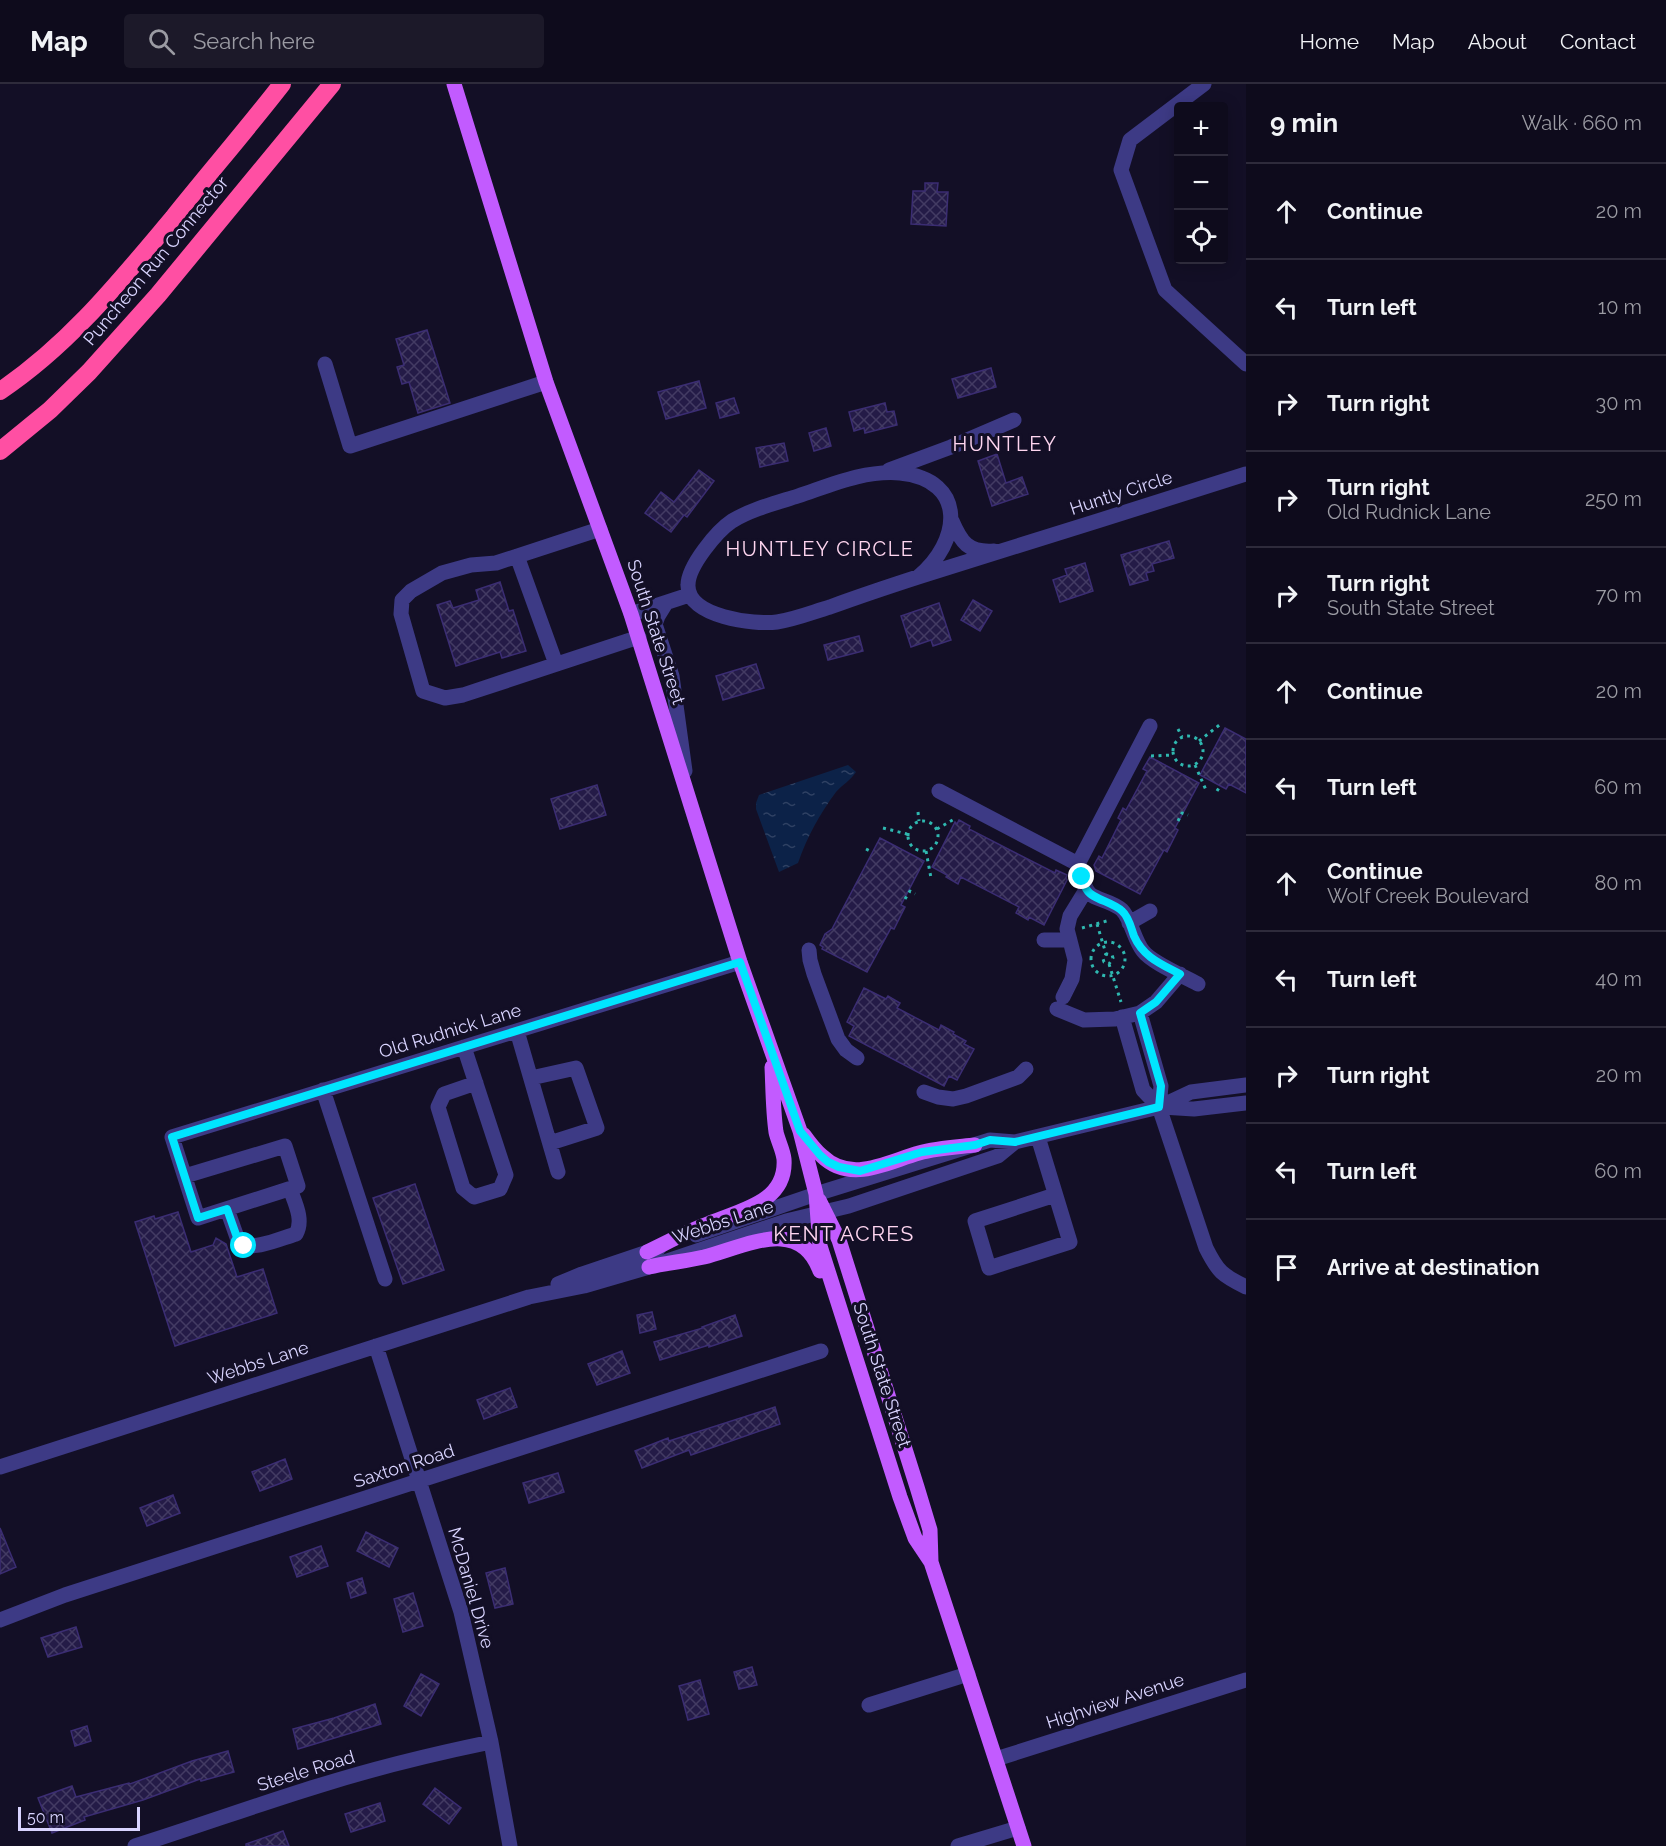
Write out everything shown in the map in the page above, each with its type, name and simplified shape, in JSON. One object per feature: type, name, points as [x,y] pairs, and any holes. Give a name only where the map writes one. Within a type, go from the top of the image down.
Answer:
[{"type":"highway","name":"Puncheon Run Connector","points":[[0,391],[39,363],[99,305],[282,84]]},
{"type":"highway","name":"Puncheon Run Connector","points":[[0,452],[50,410],[89,372],[158,295],[332,84]]},
{"type":"main road","name":"South State Street","points":[[454,84],[546,382],[639,637],[740,962],[800,1131],[821,1213],[820,1246],[900,1497],[915,1538],[931,1562],[1024,1846]]},
{"type":"main road","points":[[648,1259],[709,1223],[763,1201],[779,1185],[784,1158],[776,1132],[770,1046]]},
{"type":"main road","points":[[800,1131],[828,1162],[839,1167],[860,1171],[922,1152],[975,1145]]},
{"type":"main road","name":"South State Street","points":[[821,1213],[839,1239],[927,1519],[930,1530],[931,1562]]},
{"type":"main road","points":[[648,1259],[704,1257],[753,1241],[767,1239],[788,1239],[799,1242],[816,1259],[852,1369],[876,1420]]},
{"type":"street","points":[[1204,84],[1130,140],[1121,170],[1165,290],[1246,364]]},
{"type":"street","points":[[325,364],[350,446],[546,382]]},
{"type":"street","name":"Huntly Circle","points":[[1014,420],[951,447],[882,472],[860,476],[770,505],[732,521],[722,528],[705,549],[690,575],[689,595],[701,606],[737,620],[756,623],[793,619],[918,577],[1246,474]]},
{"type":"street","name":"Huntly Circle","points":[[882,472],[903,474],[932,483],[951,507],[952,521],[948,538],[928,569],[918,577]]},
{"type":"street","name":"Huntly Circle","points":[[952,521],[959,537],[972,548],[984,552],[1009,550]]},
{"type":"street","points":[[600,529],[496,563],[471,565],[442,573],[411,591],[402,600],[400,614],[423,691],[445,698],[463,695],[639,637]]},
{"type":"street","points":[[517,556],[556,664]]},
{"type":"street","points":[[631,614],[689,595]]},
{"type":"street","points":[[666,603],[655,624],[672,676],[687,792]]},
{"type":"street","points":[[1150,726],[1078,864],[1086,890],[1091,895],[1111,902],[1127,918],[1143,952],[1151,959],[1198,984]]},
{"type":"street","points":[[939,791],[1078,864]]},
{"type":"street","points":[[1086,890],[1070,916],[1068,935],[1075,960],[1072,980],[1060,1003],[1084,1020],[1115,1019],[1140,1013],[1156,1002],[1180,974]]},
{"type":"street","points":[[1127,918],[1150,911]]},
{"type":"street","points":[[1044,940],[1068,935]]},
{"type":"street","points":[[809,950],[814,974],[838,1039],[846,1050],[857,1058]]},
{"type":"street","name":"Old Rudnick Lane","points":[[185,1176],[172,1137],[740,962]]},
{"type":"street","points":[[1140,1013],[1161,1086],[1159,1107],[1206,1248],[1216,1268],[1228,1278],[1246,1287]]},
{"type":"street","points":[[1122,1017],[1143,1090],[1159,1107],[1194,1109],[1246,1103]]},
{"type":"street","points":[[517,1031],[558,1172]]},
{"type":"street","points":[[464,1047],[476,1083],[506,1175],[500,1189],[474,1197],[463,1188],[438,1107],[444,1094],[476,1083]]},
{"type":"street","points":[[531,1078],[576,1068],[597,1128],[550,1143]]},
{"type":"street","points":[[924,1092],[953,1099],[1018,1077],[1026,1069]]},
{"type":"street","points":[[1015,1142],[1159,1107],[1191,1092],[1246,1085]]},
{"type":"street","points":[[323,1090],[385,1279]]},
{"type":"street","points":[[1038,1137],[1070,1242],[989,1268],[975,1221],[1055,1195]]},
{"type":"street","name":"Webbs Lane","points":[[0,1467],[529,1297],[584,1286],[816,1194],[990,1140],[1015,1142]]},
{"type":"street","name":"Webbs Lane","points":[[648,1259],[849,1206],[998,1156],[1015,1142]]},
{"type":"street","points":[[285,1146],[298,1186],[291,1189],[198,1218],[185,1176],[285,1146]]},
{"type":"street","points":[[227,1209],[239,1243],[244,1246],[253,1246],[296,1234],[300,1228],[300,1220],[291,1189]]},
{"type":"street","name":"McDaniel Drive","points":[[376,1346],[461,1612],[491,1742],[510,1846]]},
{"type":"street","name":"Saxton Road","points":[[0,1620],[65,1595],[821,1351]]},
{"type":"street","points":[[869,1705],[968,1674]]},
{"type":"street","name":"Highview Avenue","points":[[996,1759],[1246,1680]]},
{"type":"street","name":"Steele Road","points":[[135,1846],[318,1785],[426,1756],[491,1742]]},
{"type":"street","points":[[958,1846],[1018,1828]]},
{"type":"path","points":[[1199,741],[1222,723]]},
{"type":"path","points":[[1178,729],[1182,737]]},
{"type":"path","points":[[1190,736],[1199,741],[1203,746],[1203,756],[1195,765],[1182,765],[1175,759],[1174,745],[1182,737],[1190,736]]},
{"type":"path","points":[[1148,756],[1173,755]]},
{"type":"path","points":[[1195,765],[1206,790]]},
{"type":"path","points":[[1218,791],[1220,786]]},
{"type":"path","points":[[918,812],[919,821]]},
{"type":"path","points":[[1178,821],[1182,813],[1188,815]]},
{"type":"path","points":[[936,829],[956,818],[957,815]]},
{"type":"path","points":[[919,821],[929,822],[936,829],[938,840],[934,846],[926,851],[913,848],[908,839],[912,825],[919,821]]},
{"type":"path","points":[[883,828],[908,834]]},
{"type":"path","points":[[866,849],[872,852]]},
{"type":"path","points":[[926,851],[931,878]]},
{"type":"path","points":[[905,899],[910,891],[915,894]]},
{"type":"path","points":[[1068,935],[1097,924],[1127,918]]},
{"type":"path","points":[[1097,924],[1106,954],[1103,959],[1109,964],[1121,1002],[1115,1003]]},
{"type":"path","points":[[1103,943],[1114,943],[1124,953],[1122,967],[1113,975],[1106,976],[1098,973],[1092,965],[1092,951],[1103,943]]},
{"type":"water","points":[[848,765],[856,772],[836,792],[824,809],[809,835],[798,863],[779,872],[756,809],[759,795]]},
{"type":"building","points":[[925,183],[938,183],[937,192],[948,192],[946,226],[911,224],[913,191],[925,191]]},
{"type":"building","points":[[427,330],[450,403],[418,413],[409,382],[402,384],[397,367],[404,365],[396,339]]},
{"type":"building","points":[[991,368],[996,387],[958,398],[952,379]]},
{"type":"building","points":[[699,381],[706,408],[666,419],[658,392]]},
{"type":"building","points":[[734,398],[739,413],[720,418],[716,403]]},
{"type":"building","points":[[885,403],[887,412],[894,411],[897,425],[865,433],[864,428],[854,431],[849,412]]},
{"type":"building","points":[[826,428],[831,446],[814,451],[809,433]]},
{"type":"building","points":[[784,443],[788,461],[760,467],[756,448]]},
{"type":"building","points":[[997,454],[1006,483],[1022,477],[1028,494],[992,506],[978,461]]},
{"type":"building","points":[[699,470],[714,481],[687,517],[684,515],[671,532],[645,513],[661,492],[674,502]]},
{"type":"building","points":[[1169,541],[1174,558],[1152,564],[1154,571],[1146,573],[1148,580],[1130,585],[1121,555]]},
{"type":"building","points":[[1085,563],[1093,591],[1060,602],[1053,580],[1067,575],[1065,569]]},
{"type":"building","points":[[500,582],[509,611],[513,610],[526,651],[502,658],[500,652],[456,666],[437,605],[450,601],[453,608],[479,600],[476,590]]},
{"type":"building","points":[[973,600],[992,611],[980,631],[961,620]]},
{"type":"building","points":[[939,603],[951,640],[933,646],[931,640],[911,647],[901,616]]},
{"type":"building","points":[[859,636],[863,651],[828,660],[824,645]]},
{"type":"building","points":[[756,664],[764,688],[723,700],[716,676]]},
{"type":"building","points":[[1225,728],[1246,739],[1246,793],[1229,784],[1226,789],[1200,775]]},
{"type":"building","points":[[1150,757],[1199,783],[1175,828],[1178,830],[1167,852],[1164,850],[1140,894],[1096,871],[1094,865],[1099,856],[1102,858],[1121,820],[1118,818],[1123,808],[1126,810],[1147,771],[1143,769]]},
{"type":"building","points":[[597,785],[606,815],[560,829],[551,799]]},
{"type":"building","points":[[959,820],[970,826],[969,829],[1055,873],[1056,870],[1067,875],[1067,880],[1044,925],[1016,913],[1019,907],[961,877],[958,884],[932,867],[955,822],[957,824]]},
{"type":"building","points":[[880,838],[924,861],[901,905],[905,907],[894,929],[891,928],[867,972],[822,949],[820,945],[825,934],[832,929]]},
{"type":"building","points":[[864,988],[886,999],[888,996],[900,1003],[897,1008],[939,1030],[941,1025],[966,1041],[964,1044],[974,1049],[957,1080],[949,1076],[944,1086],[849,1036],[854,1026],[847,1022]]},
{"type":"building","points":[[415,1184],[444,1270],[403,1284],[373,1198]]},
{"type":"building","points":[[178,1212],[191,1252],[213,1245],[216,1238],[226,1244],[237,1277],[263,1269],[277,1313],[175,1346],[135,1222]]},
{"type":"building","points":[[652,1312],[656,1329],[640,1333],[637,1315]]},
{"type":"building","points":[[735,1315],[742,1336],[660,1360],[654,1342],[703,1328]]},
{"type":"building","points":[[622,1351],[630,1373],[597,1385],[588,1364]]},
{"type":"building","points":[[510,1388],[517,1407],[484,1419],[477,1400]]},
{"type":"building","points":[[775,1407],[780,1424],[691,1455],[689,1450],[642,1468],[635,1451],[668,1438],[669,1441]]},
{"type":"building","points":[[285,1459],[292,1479],[260,1491],[252,1472]]},
{"type":"building","points":[[558,1473],[564,1492],[529,1503],[523,1483]]},
{"type":"building","points":[[173,1495],[180,1513],[147,1526],[140,1508]]},
{"type":"building","points":[[0,1528],[16,1567],[0,1574]]},
{"type":"building","points":[[366,1532],[398,1548],[389,1567],[357,1551]]},
{"type":"building","points":[[321,1546],[328,1566],[297,1577],[290,1557]]},
{"type":"building","points":[[505,1568],[513,1604],[495,1608],[486,1573]]},
{"type":"building","points":[[362,1578],[366,1593],[351,1598],[347,1583]]},
{"type":"building","points":[[413,1593],[423,1626],[403,1632],[394,1599]]},
{"type":"building","points":[[76,1627],[82,1647],[48,1657],[41,1638]]},
{"type":"building","points":[[752,1667],[757,1685],[739,1689],[734,1672]]},
{"type":"building","points":[[421,1674],[439,1684],[421,1716],[404,1706]]},
{"type":"building","points":[[700,1680],[709,1714],[688,1720],[679,1686]]},
{"type":"building","points":[[375,1704],[381,1724],[298,1749],[293,1729]]},
{"type":"building","points":[[87,1726],[91,1741],[75,1746],[71,1731]]},
{"type":"building","points":[[228,1751],[234,1772],[201,1781],[200,1779],[143,1800],[84,1817],[85,1820],[52,1833],[38,1798],[72,1786],[76,1797],[130,1784],[192,1761]]},
{"type":"building","points":[[435,1788],[461,1808],[449,1824],[423,1804]]},
{"type":"building","points":[[380,1803],[385,1821],[351,1832],[345,1814]]},
{"type":"building","points":[[283,1831],[289,1846],[246,1846],[246,1844]]},
{"type":"district","name":"HUNTLEY","points":[[1005,444]]},
{"type":"district","name":"HUNTLEY CIRCLE","points":[[820,549]]},
{"type":"district","name":"KENT ACRES","points":[[844,1234]]},
{"type":"route","points":[[244,1246],[239,1243],[227,1209],[198,1218],[172,1137],[740,962],[800,1131],[820,1155],[839,1167],[860,1171],[922,1152],[975,1145],[990,1140],[1015,1142],[1159,1107],[1161,1086],[1140,1013],[1156,1002],[1180,974],[1151,959],[1143,952],[1135,939],[1125,912],[1111,902],[1091,895],[1086,890],[1082,877]]}]
